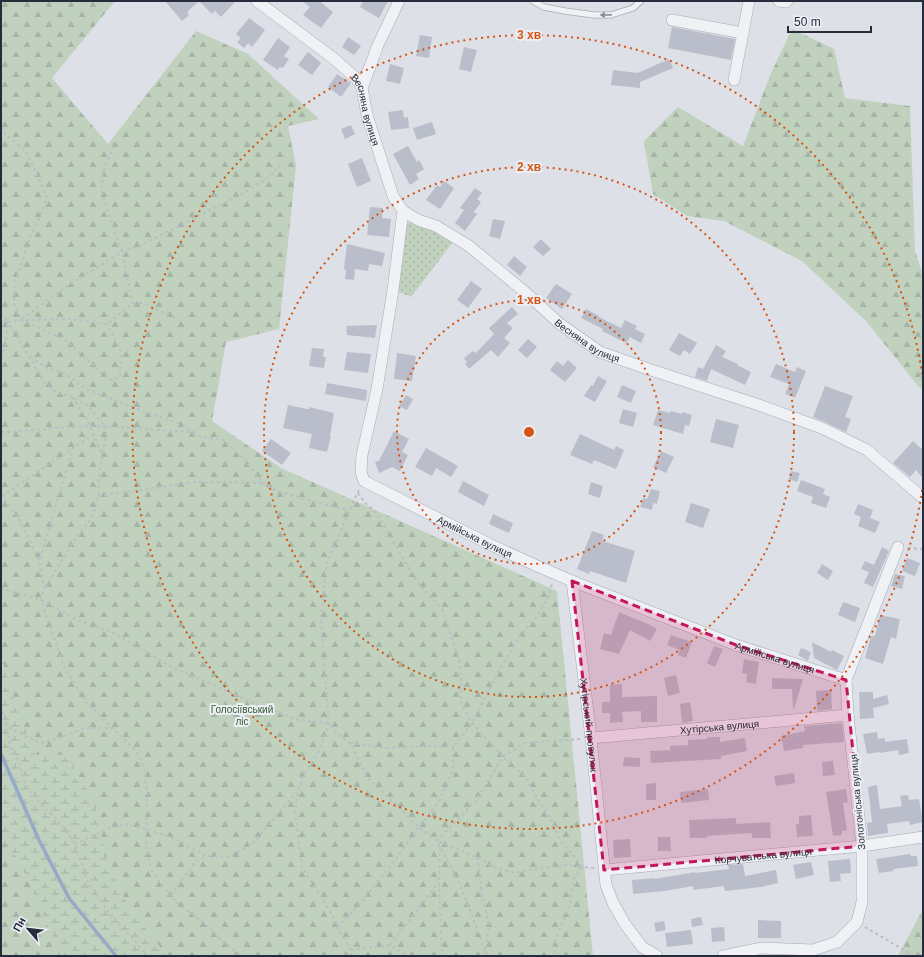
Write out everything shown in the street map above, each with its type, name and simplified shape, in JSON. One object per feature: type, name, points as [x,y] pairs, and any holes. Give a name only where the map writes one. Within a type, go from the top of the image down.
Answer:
[{"type":"street","name":"Весняна вулиця","points":[[257,1],[333,58],[357,79],[362,88],[367,115],[393,196],[403,211],[418,220],[436,226],[469,246],[525,292],[560,324],[600,352],[759,405],[822,428],[867,450],[923,498]]},
{"type":"street","points":[[362,88],[378,44],[399,1]]},
{"type":"street","points":[[734,80],[749,1]]},
{"type":"street","points":[[779,1],[787,1]]},
{"type":"street","points":[[672,20],[743,33]]},
{"type":"street","points":[[364,480],[361,472],[362,455],[378,382],[393,290],[403,211]]},
{"type":"street","name":"Армійська вулиця","points":[[364,480],[489,544],[572,581],[736,644],[846,680]]},
{"type":"street","name":"Золотоніська вулиця","points":[[857,922],[862,902],[862,846],[848,715],[846,680],[898,548]]},
{"type":"street","name":"Хутірський провулок","points":[[572,581],[591,738],[604,870]]},
{"type":"street","name":"Хутірська вулиця","points":[[591,738],[848,715]]},
{"type":"street","name":"Корчуватська вулиця","points":[[604,870],[862,846],[923,837]]},
{"type":"street","points":[[604,870],[606,885],[613,903],[625,924],[642,947],[657,956]]},
{"type":"street","points":[[723,956],[762,948],[813,950],[837,942],[857,922]]},
{"type":"lane","points":[[533,1],[544,7],[565,11],[594,15],[611,15],[633,8],[641,1]]},
{"type":"path","points":[[1,127],[4,133],[26,151],[47,198],[30,237],[15,283],[14,304],[21,320],[64,339],[103,374],[112,380],[120,377],[121,352],[107,324]]},
{"type":"path","points":[[116,142],[105,166],[101,190],[122,252],[133,303]]},
{"type":"path","points":[[21,320],[64,288],[122,252],[145,243],[244,193],[273,174],[283,161]]},
{"type":"path","points":[[1,326],[8,322],[21,320],[69,319],[107,324],[133,303],[143,304],[179,320]]},
{"type":"path","points":[[1,313],[45,383],[58,394],[71,396],[87,405],[106,427],[98,496],[92,518],[76,537],[44,588],[40,600],[64,667],[85,702],[114,728],[136,751],[144,768],[147,794],[146,844],[151,868],[159,882],[178,902],[204,923],[224,943],[242,956]]},
{"type":"path","points":[[1,357],[5,349],[8,322]]},
{"type":"path","points":[[29,357],[47,368],[64,373],[86,389],[178,423],[199,436]]},
{"type":"path","points":[[71,396],[90,426],[102,455]]},
{"type":"path","points":[[1,432],[90,426],[120,427],[187,432],[199,436],[223,440],[244,459],[263,484],[272,489],[303,499],[349,510]]},
{"type":"path","points":[[44,588],[39,560],[19,519],[1,496],[94,434]]},
{"type":"path","points":[[39,560],[73,448]]},
{"type":"path","points":[[351,956],[351,950],[337,927],[334,918],[302,867],[295,814],[298,791],[303,776],[320,751],[329,724],[322,652],[321,614],[327,563],[349,510],[364,480]]},
{"type":"path","points":[[98,496],[194,482],[263,484]]},
{"type":"path","points":[[358,493],[365,503],[377,513],[418,583],[442,608],[459,660],[461,704],[472,723],[525,777],[552,821],[562,842],[582,867]]},
{"type":"path","points":[[898,548],[923,549]]},
{"type":"path","points":[[337,927],[360,904],[440,800],[453,770],[453,747],[472,723],[497,674],[520,636],[537,616],[549,596],[553,583]]},
{"type":"path","points":[[1,588],[40,600],[79,621],[110,631],[172,667],[256,704],[299,720],[329,724],[336,732],[350,742],[384,748],[433,746],[453,747]]},
{"type":"path","points":[[1,706],[11,747],[28,789],[46,811],[57,819],[75,844],[87,880],[112,917],[147,956]]},
{"type":"path","points":[[5,720],[10,728],[40,743],[59,738],[84,728],[114,728]]},
{"type":"path","points":[[437,841],[476,800],[504,757],[524,743],[591,738]]},
{"type":"path","points":[[350,742],[368,778],[418,827],[437,841],[477,857],[493,867],[515,873],[568,865],[604,870]]},
{"type":"path","points":[[75,844],[107,829],[126,824],[178,840],[206,856],[229,857],[251,845],[298,791]]},
{"type":"path","points":[[437,841],[458,881],[487,956]]},
{"type":"path","points":[[440,846],[439,882],[442,956]]},
{"type":"path","points":[[171,895],[195,862],[206,856]]},
{"type":"path","points":[[477,857],[488,926],[485,951]]},
{"type":"path","points":[[556,956],[553,946],[570,904],[573,880],[582,867]]},
{"type":"path","points":[[390,945],[439,882]]},
{"type":"path","points":[[857,922],[914,956]]},
{"type":"path","points":[[351,950],[390,945],[408,956]]},
{"type":"highlighted area","points":[[572,581],[736,645],[846,680],[862,846],[604,870]]},
{"type":"green space","name":"Голосіївський ліс","points":[[1,1],[115,1],[52,78],[108,144],[196,31],[248,54],[319,119],[288,126],[296,166],[279,329],[226,342],[212,421],[281,468],[557,591],[593,956],[1,956]]},
{"type":"green space","points":[[792,29],[834,49],[845,98],[910,106],[915,251],[923,275],[923,390],[866,321],[802,261],[724,221],[687,216],[653,194],[644,141],[678,107],[743,146],[771,73]]},
{"type":"green space","points":[[418,220],[456,238],[411,297],[393,290],[401,226]]},
{"type":"green space","points":[[1,655],[16,706],[35,754],[67,755],[95,805],[106,860],[127,904],[167,956],[60,955],[20,862],[1,838]]},
{"type":"green space","points":[[923,909],[923,956],[898,956]]},
{"type":"building","points":[[165,1],[199,1],[187,12],[189,15],[182,21]]},
{"type":"building","points":[[199,1],[236,1],[221,17],[215,11],[212,14]]},
{"type":"building","points":[[302,1],[319,1],[333,12],[321,28],[303,15],[310,7]]},
{"type":"building","points":[[363,1],[388,1],[379,18],[360,7]]},
{"type":"building","points":[[249,18],[265,30],[252,47],[248,43],[244,48],[237,42],[241,38],[236,34]]},
{"type":"building","points":[[672,27],[735,39],[731,60],[668,48]]},
{"type":"building","points":[[420,35],[432,37],[429,58],[416,56]]},
{"type":"building","points":[[348,37],[361,46],[354,55],[342,47]]},
{"type":"building","points":[[278,38],[290,47],[284,56],[289,59],[283,68],[280,67],[278,70],[263,60]]},
{"type":"building","points":[[464,47],[477,50],[471,72],[459,69]]},
{"type":"building","points":[[308,52],[321,63],[312,75],[298,65]]},
{"type":"building","points":[[669,59],[673,68],[640,82],[640,88],[611,85],[613,70],[638,73]]},
{"type":"building","points":[[390,64],[404,68],[400,84],[386,81]]},
{"type":"building","points":[[337,74],[351,83],[341,97],[328,87]]},
{"type":"building","points":[[403,110],[404,118],[408,117],[409,128],[391,130],[388,112]]},
{"type":"building","points":[[432,122],[436,134],[417,140],[413,128]]},
{"type":"building","points":[[351,125],[355,134],[345,139],[341,129]]},
{"type":"building","points":[[408,146],[417,162],[419,160],[424,169],[416,174],[419,179],[410,185],[393,154]]},
{"type":"building","points":[[362,158],[371,181],[357,187],[348,164]]},
{"type":"building","points":[[444,181],[454,188],[440,209],[426,200],[437,185],[440,187]]},
{"type":"building","points":[[475,188],[482,193],[477,199],[481,202],[474,212],[477,214],[465,231],[455,223],[464,210],[460,208]]},
{"type":"building","points":[[370,207],[383,208],[382,218],[391,219],[389,237],[367,235]]},
{"type":"building","points":[[493,219],[505,221],[500,239],[489,236]]},
{"type":"building","points":[[541,239],[551,249],[543,256],[533,247]]},
{"type":"building","points":[[347,244],[385,253],[382,266],[369,264],[368,271],[355,269],[354,280],[345,279],[346,270],[344,269]]},
{"type":"building","points":[[514,256],[527,267],[520,276],[507,265]]},
{"type":"building","points":[[471,281],[482,289],[468,308],[457,300]]},
{"type":"building","points":[[556,284],[572,294],[562,309],[546,298]]},
{"type":"building","points":[[512,307],[518,314],[507,323],[513,328],[504,338],[510,343],[498,357],[491,350],[469,369],[465,364],[467,362],[464,358],[473,351],[476,353],[494,334],[489,328]]},
{"type":"building","points":[[586,309],[621,328],[625,320],[637,326],[635,329],[645,334],[641,343],[630,337],[626,343],[602,331],[603,329],[581,318]]},
{"type":"building","points":[[377,325],[375,338],[347,335],[346,326]]},
{"type":"building","points":[[679,333],[697,343],[690,354],[684,350],[680,356],[669,350]]},
{"type":"building","points":[[528,339],[537,347],[527,358],[518,350]]},
{"type":"building","points":[[716,345],[726,351],[722,357],[751,372],[745,385],[711,369],[707,381],[695,377],[698,367],[703,369]]},
{"type":"building","points":[[312,348],[324,349],[323,357],[326,357],[324,368],[309,366]]},
{"type":"building","points":[[347,352],[371,354],[368,373],[344,370]]},
{"type":"building","points":[[397,353],[416,356],[412,381],[394,379]]},
{"type":"building","points":[[568,360],[577,368],[565,382],[550,370],[557,361],[563,366]]},
{"type":"building","points":[[776,364],[795,372],[797,367],[806,371],[795,398],[785,394],[789,384],[770,377]]},
{"type":"building","points":[[598,376],[607,381],[595,402],[584,396],[591,385],[593,386]]},
{"type":"building","points":[[327,383],[367,390],[366,401],[325,394]]},
{"type":"building","points":[[622,385],[636,391],[631,403],[617,397]]},
{"type":"building","points":[[825,386],[853,396],[845,417],[851,419],[846,432],[813,417]]},
{"type":"building","points":[[406,395],[413,399],[407,410],[399,406]]},
{"type":"building","points":[[288,405],[307,409],[309,409],[309,407],[334,413],[327,452],[309,448],[312,434],[283,428]]},
{"type":"building","points":[[623,409],[637,413],[633,427],[619,423]]},
{"type":"building","points":[[658,410],[682,414],[682,412],[692,415],[689,426],[685,425],[683,434],[653,425]]},
{"type":"building","points":[[716,419],[739,425],[733,448],[710,442]]},
{"type":"building","points":[[394,431],[409,439],[402,452],[408,455],[400,471],[392,467],[379,473],[375,462],[379,461]]},
{"type":"building","points":[[580,434],[614,450],[616,446],[624,450],[616,469],[594,460],[592,464],[570,455]]},
{"type":"building","points":[[271,439],[291,453],[282,465],[262,451]]},
{"type":"building","points":[[913,441],[923,450],[923,478],[916,470],[910,477],[893,463]]},
{"type":"building","points":[[426,448],[458,466],[451,477],[436,468],[432,476],[415,467]]},
{"type":"building","points":[[661,451],[674,457],[666,473],[653,467]]},
{"type":"building","points":[[791,471],[800,473],[797,482],[789,479]]},
{"type":"building","points":[[801,480],[825,489],[823,494],[830,497],[826,508],[811,503],[813,497],[797,491]]},
{"type":"building","points":[[463,481],[489,495],[484,506],[458,492]]},
{"type":"building","points":[[591,482],[603,486],[600,498],[588,494]]},
{"type":"building","points":[[651,489],[660,491],[657,504],[653,503],[652,510],[640,507],[643,498],[647,499]]},
{"type":"building","points":[[691,503],[710,509],[703,528],[685,522]]},
{"type":"building","points":[[858,504],[873,510],[870,518],[880,522],[875,533],[858,526],[861,517],[854,514]]},
{"type":"building","points":[[493,514],[513,523],[509,533],[489,524]]},
{"type":"building","points":[[592,531],[604,535],[602,541],[635,551],[626,583],[590,571],[589,574],[577,569]]},
{"type":"building","points":[[882,547],[889,551],[873,587],[864,583],[869,572],[861,569],[865,561],[874,565]]},
{"type":"building","points":[[907,558],[920,563],[915,576],[902,571]]},
{"type":"building","points":[[822,564],[833,571],[828,580],[817,573]]},
{"type":"building","points":[[895,574],[905,576],[902,589],[891,586]]},
{"type":"building","points":[[843,602],[860,608],[855,622],[838,615]]},
{"type":"building","points":[[619,612],[657,629],[650,641],[630,630],[619,654],[600,649],[604,633],[611,635]]},
{"type":"building","points":[[880,615],[900,619],[896,639],[891,637],[883,664],[865,658],[871,636],[875,636]]},
{"type":"building","points":[[671,635],[692,642],[686,658],[678,655],[680,650],[667,645]]},
{"type":"building","points":[[812,642],[831,652],[832,650],[844,656],[837,670],[814,658]]},
{"type":"building","points":[[714,646],[723,649],[715,667],[707,663]]},
{"type":"building","points":[[801,648],[811,652],[808,661],[798,655]]},
{"type":"building","points":[[744,659],[759,662],[756,684],[746,682],[747,674],[742,673]]},
{"type":"building","points":[[676,675],[680,693],[668,696],[664,678]]},
{"type":"building","points":[[772,678],[803,679],[794,709],[792,689],[772,689]]},
{"type":"building","points":[[622,684],[622,697],[657,696],[657,722],[641,722],[641,711],[622,712],[623,722],[610,723],[610,713],[602,713],[602,702],[610,702],[610,685]]},
{"type":"building","points":[[831,690],[832,709],[817,711],[816,691]]},
{"type":"building","points":[[859,692],[873,692],[873,699],[887,695],[889,704],[873,708],[874,718],[860,719]]},
{"type":"building","points":[[690,702],[693,721],[682,723],[680,704]]},
{"type":"building","points":[[842,723],[844,742],[803,745],[803,748],[784,751],[781,736],[805,731],[804,726]]},
{"type":"building","points":[[877,732],[878,739],[885,738],[885,742],[907,739],[909,753],[899,755],[898,750],[867,754],[863,734]]},
{"type":"building","points":[[707,737],[720,737],[720,742],[745,738],[747,751],[721,756],[721,759],[651,763],[650,751],[670,750],[670,746],[688,745],[688,740],[707,739]]},
{"type":"building","points":[[624,757],[640,758],[640,767],[623,766]]},
{"type":"building","points":[[833,761],[835,775],[823,776],[822,762]]},
{"type":"building","points":[[794,773],[795,783],[776,786],[774,776]]},
{"type":"building","points":[[656,783],[656,800],[646,800],[646,784]]},
{"type":"building","points":[[877,785],[880,809],[902,806],[900,796],[908,795],[909,800],[919,799],[923,822],[910,825],[909,821],[887,824],[888,833],[868,836],[867,823],[872,822],[868,787]]},
{"type":"building","points":[[708,789],[709,800],[681,803],[680,792]]},
{"type":"building","points":[[846,789],[848,802],[843,803],[847,830],[842,831],[842,835],[833,836],[826,792]]},
{"type":"building","points":[[811,815],[813,836],[797,837],[796,824],[799,824],[799,816]]},
{"type":"building","points":[[736,818],[736,824],[770,822],[771,838],[752,838],[752,833],[707,836],[707,838],[690,838],[689,820]]},
{"type":"building","points":[[658,837],[670,837],[671,851],[658,851]]},
{"type":"building","points":[[630,839],[631,857],[614,858],[613,840]]},
{"type":"building","points":[[910,854],[911,856],[917,856],[918,866],[893,869],[894,871],[879,873],[876,859]]},
{"type":"building","points":[[850,859],[851,873],[840,874],[841,881],[830,882],[828,861]]},
{"type":"building","points":[[811,862],[814,875],[796,879],[793,865]]},
{"type":"building","points":[[743,864],[745,876],[776,870],[778,883],[761,887],[725,891],[724,886],[693,890],[693,886],[665,891],[633,894],[632,880],[655,879],[695,872],[729,869],[728,865]]},
{"type":"building","points":[[701,917],[703,925],[692,927],[691,919]]},
{"type":"building","points":[[758,920],[781,921],[781,938],[758,938]]},
{"type":"building","points":[[664,921],[666,930],[656,932],[654,923]]},
{"type":"building","points":[[724,927],[725,941],[712,942],[711,928]]},
{"type":"building","points":[[691,930],[693,944],[667,947],[665,933]]},
{"type":"waterway","points":[[1,754],[39,840],[69,898],[116,956]]}]
